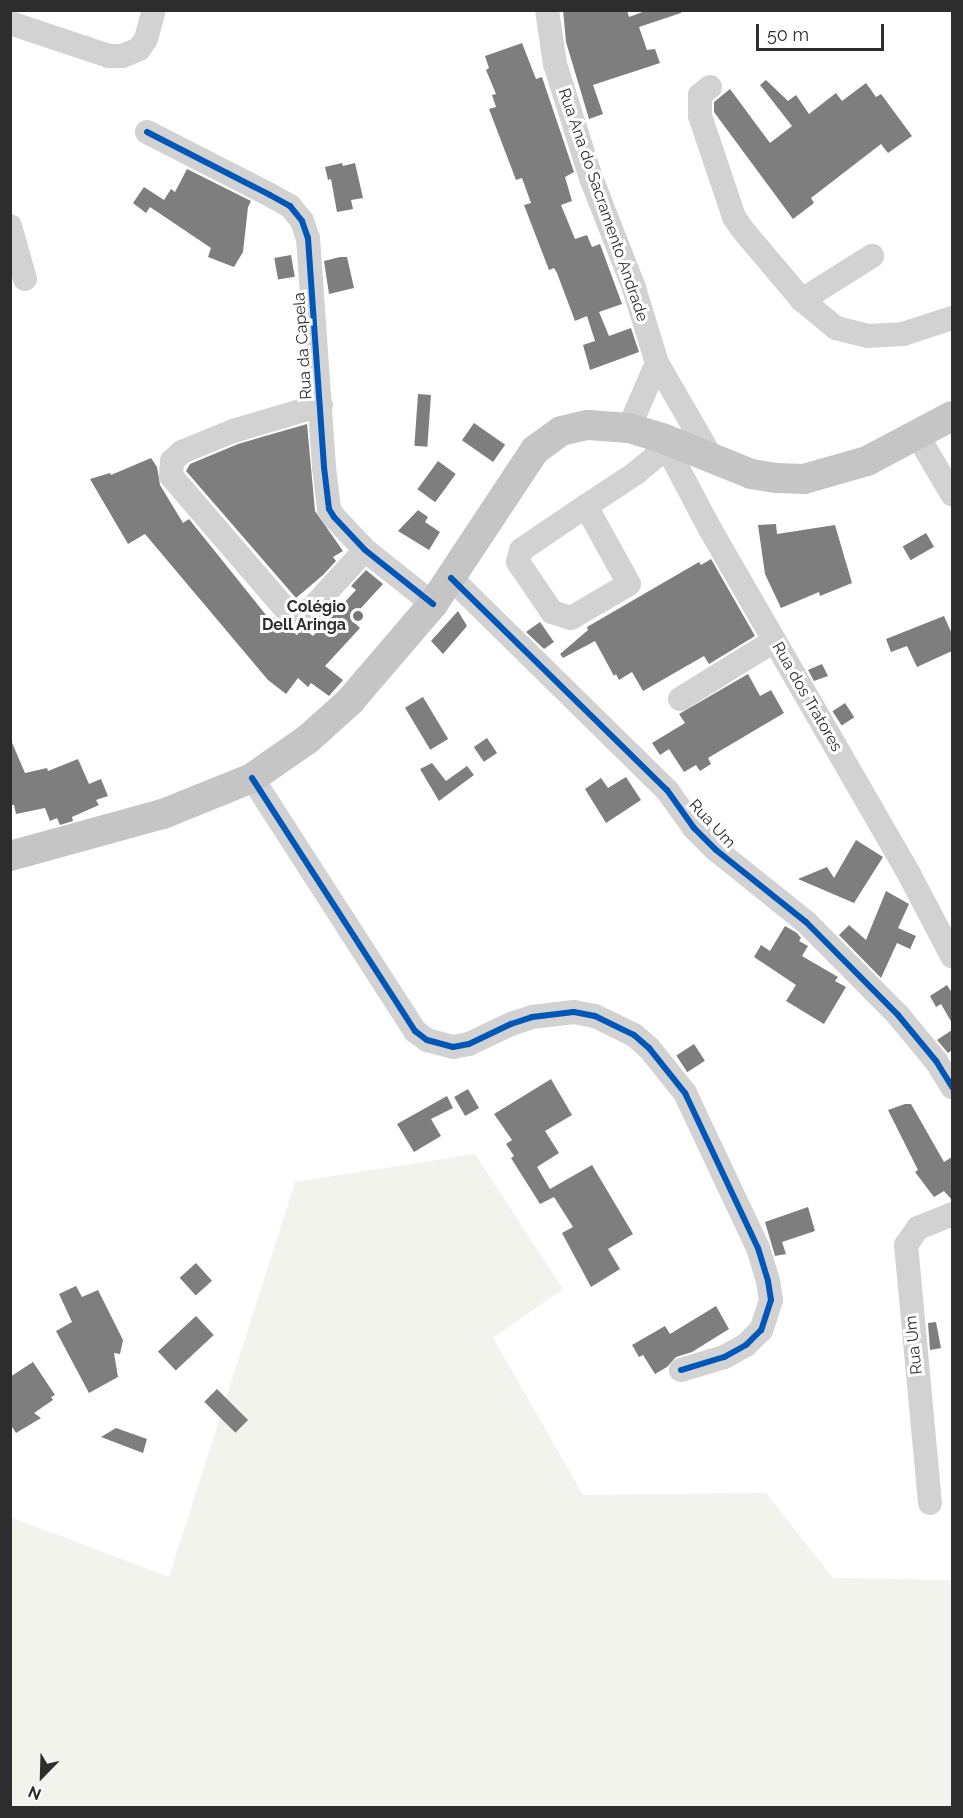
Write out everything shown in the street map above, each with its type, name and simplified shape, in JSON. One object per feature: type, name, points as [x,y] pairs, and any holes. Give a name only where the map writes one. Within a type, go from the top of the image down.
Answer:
[{"type":"main road","points":[[10,856],[163,814],[252,778],[308,739],[350,701],[433,604],[535,450],[561,431],[588,425],[629,428],[751,474],[804,479],[867,461],[952,416]]},
{"type":"street","points":[[10,23],[109,56],[122,56],[132,53],[143,44],[154,10]]},
{"type":"street","name":"Rua Ana do Sacramento Andrade","points":[[547,10],[555,64],[591,178],[634,288],[657,363],[713,460]]},
{"type":"street","points":[[710,87],[700,95],[700,116],[734,217],[802,300],[836,328],[867,336],[903,334],[952,318]]},
{"type":"street","name":"Rua da Capela","points":[[147,132],[290,206],[302,221],[309,238],[329,509],[365,550],[433,604]]},
{"type":"street","points":[[10,226],[25,279]]},
{"type":"street","points":[[802,300],[872,256]]},
{"type":"street","points":[[629,428],[657,363]]},
{"type":"street","points":[[321,405],[232,431],[182,452],[172,461],[171,476],[287,611],[297,615],[311,609],[365,550]]},
{"type":"street","points":[[917,435],[952,494]]},
{"type":"street","points":[[586,506],[629,584],[571,618],[552,612],[518,562],[521,550],[586,506],[636,473],[665,442]]},
{"type":"street","name":"Rua dos Tratores","points":[[665,442],[710,529],[952,956]]},
{"type":"street","name":"Rua Um","points":[[452,578],[667,790],[694,828],[717,850],[806,922],[898,1015],[936,1061],[952,1086]]},
{"type":"street","points":[[680,699],[774,641]]},
{"type":"street","points":[[252,778],[415,1031],[427,1040],[453,1047],[469,1044],[532,1017],[566,1012],[595,1016],[634,1035],[649,1048],[685,1093],[758,1248],[771,1300],[761,1330],[746,1345],[724,1357],[681,1370]]},
{"type":"street","name":"Rua Um","points":[[930,1503],[906,1245],[918,1228],[952,1214]]},
{"type":"shaded area","points":[[475,1154],[563,1289],[493,1338],[583,1495],[766,1493],[833,1578],[952,1580],[952,1807],[11,1807],[10,1517],[169,1577],[295,1182]]},
{"type":"building","points":[[563,10],[627,10],[629,17],[648,10],[681,10],[681,13],[639,27],[647,50],[655,49],[660,63],[593,85],[603,114],[589,119],[566,42]]},
{"type":"building","points":[[522,43],[536,79],[542,77],[574,172],[565,177],[572,201],[561,205],[575,239],[587,235],[592,247],[600,244],[622,304],[599,312],[609,336],[631,328],[639,352],[590,370],[583,345],[595,341],[587,316],[575,321],[557,273],[554,268],[549,270],[524,205],[531,203],[522,178],[516,180],[489,109],[496,107],[492,95],[496,94],[486,70],[489,68],[485,56]]},
{"type":"building","points":[[766,80],[788,101],[796,95],[809,114],[836,93],[842,101],[866,83],[876,97],[881,94],[912,136],[888,153],[881,144],[811,198],[814,203],[793,219],[714,112],[714,102],[730,89],[770,143],[792,126],[760,85]]},
{"type":"building","points":[[342,163],[343,166],[355,163],[363,198],[351,200],[353,209],[337,212],[331,179],[328,180],[325,167]]},
{"type":"building","points":[[187,169],[251,201],[248,207],[243,252],[234,267],[208,257],[211,248],[150,207],[146,213],[133,203],[144,187],[164,200],[171,189],[175,192]]},
{"type":"building","points":[[291,255],[295,277],[278,280],[274,258]]},
{"type":"building","points":[[347,257],[354,288],[329,294],[324,261]]},
{"type":"building","points":[[418,394],[431,395],[427,447],[414,446]]},
{"type":"building","points":[[474,423],[505,445],[493,462],[462,440]]},
{"type":"building","points":[[307,424],[315,511],[343,551],[333,557],[336,561],[323,575],[296,598],[186,471],[190,464],[238,444]]},
{"type":"building","points":[[151,458],[157,467],[160,485],[183,523],[189,519],[270,620],[273,617],[297,635],[303,628],[313,636],[356,590],[351,586],[366,570],[383,584],[351,619],[360,628],[325,666],[343,680],[329,696],[311,683],[308,687],[298,678],[286,694],[268,680],[145,534],[128,544],[90,479],[110,473],[111,475]]},
{"type":"building","points":[[438,461],[456,474],[435,502],[417,489]]},
{"type":"building","points":[[418,510],[428,517],[425,522],[440,532],[429,550],[398,531]]},
{"type":"building","points":[[776,524],[777,534],[835,525],[852,583],[820,596],[819,592],[781,608],[765,574],[758,525]]},
{"type":"building","points":[[926,533],[934,547],[911,560],[903,546]]},
{"type":"building","points":[[711,559],[755,636],[709,664],[704,656],[643,691],[632,672],[619,680],[616,674],[614,676],[595,641],[563,658],[560,654],[588,630],[587,627],[699,562],[701,565]]},
{"type":"building","points":[[458,611],[467,626],[443,654],[431,641]]},
{"type":"building","points":[[944,616],[952,634],[952,651],[917,667],[907,646],[891,652],[886,639]]},
{"type":"building","points":[[540,622],[554,642],[544,649],[526,632]]},
{"type":"building","points":[[822,664],[828,676],[814,681],[808,670]]},
{"type":"building","points":[[748,674],[760,696],[771,690],[784,713],[708,758],[711,764],[700,771],[696,765],[684,772],[669,749],[660,755],[652,743],[685,723],[679,714]]},
{"type":"building","points":[[423,697],[448,739],[430,750],[405,708]]},
{"type":"building","points":[[845,703],[854,717],[842,725],[832,711]]},
{"type":"building","points":[[10,738],[25,773],[47,768],[48,771],[78,759],[89,784],[101,779],[108,796],[96,800],[99,805],[72,817],[73,821],[60,825],[57,818],[50,821],[45,808],[16,814],[14,805],[10,805]]},
{"type":"building","points":[[487,738],[497,753],[484,762],[474,747]]},
{"type":"building","points":[[432,763],[446,781],[467,766],[474,775],[439,801],[420,769]]},
{"type":"building","points":[[626,777],[641,800],[606,823],[585,789],[601,778],[608,788]]},
{"type":"building","points":[[856,840],[883,857],[854,903],[798,879],[827,867],[834,878]]},
{"type":"building","points":[[886,891],[909,904],[898,928],[916,936],[910,949],[897,943],[881,978],[839,935],[849,925],[866,940]]},
{"type":"building","points":[[785,926],[797,933],[801,938],[799,941],[808,946],[802,956],[838,977],[835,981],[846,987],[824,1024],[786,1001],[796,985],[754,957],[761,945],[770,951]]},
{"type":"building","points":[[947,985],[952,993],[952,1023],[941,1004],[936,1007],[930,996]]},
{"type":"building","points":[[952,1030],[952,1050],[948,1053],[937,1040]]},
{"type":"building","points":[[694,1044],[705,1061],[687,1072],[676,1055]]},
{"type":"building","points":[[551,1079],[572,1115],[545,1131],[559,1153],[537,1167],[550,1189],[592,1165],[633,1234],[608,1249],[620,1269],[591,1287],[562,1233],[573,1227],[554,1197],[540,1204],[511,1158],[514,1156],[506,1144],[512,1140],[494,1114]]},
{"type":"building","points":[[468,1089],[479,1108],[465,1116],[454,1097]]},
{"type":"building","points":[[447,1096],[453,1108],[431,1119],[441,1136],[414,1152],[397,1124]]},
{"type":"building","points":[[911,1104],[944,1162],[952,1157],[952,1200],[944,1191],[934,1197],[915,1172],[918,1170],[888,1110]]},
{"type":"building","points":[[808,1207],[815,1231],[782,1242],[786,1254],[775,1256],[765,1222]]},
{"type":"building","points":[[196,1263],[212,1281],[196,1296],[180,1278]]},
{"type":"building","points":[[76,1286],[82,1297],[98,1290],[123,1340],[120,1354],[114,1353],[118,1377],[89,1393],[56,1331],[72,1322],[59,1294]]},
{"type":"building","points":[[716,1306],[729,1329],[692,1352],[676,1357],[667,1367],[655,1374],[643,1355],[639,1357],[632,1345],[665,1326],[670,1334]]},
{"type":"building","points":[[196,1316],[214,1335],[176,1370],[158,1351]]},
{"type":"building","points":[[936,1322],[941,1348],[930,1350],[928,1323]]},
{"type":"building","points":[[33,1362],[55,1395],[51,1397],[53,1400],[34,1413],[41,1418],[16,1433],[10,1424],[10,1377]]},
{"type":"building","points":[[217,1389],[248,1420],[235,1433],[204,1402]]},
{"type":"building","points":[[116,1428],[147,1439],[143,1453],[101,1437]]},
{"type":"cycle path","points":[[147,132],[290,206],[302,221],[308,238],[329,509],[365,550],[433,604]]},
{"type":"cycle path","points":[[451,578],[667,790],[694,828],[716,850],[806,922],[898,1015],[936,1061],[952,1087]]},
{"type":"cycle path","points":[[252,778],[415,1031],[427,1040],[453,1047],[469,1044],[511,1024],[532,1017],[574,1012],[595,1016],[634,1035],[649,1048],[685,1093],[758,1248],[771,1300],[761,1330],[746,1345],[724,1357],[681,1370]]},
{"type":"place","name":"Colégio Dell Aringa","points":[[358,616]]}]
